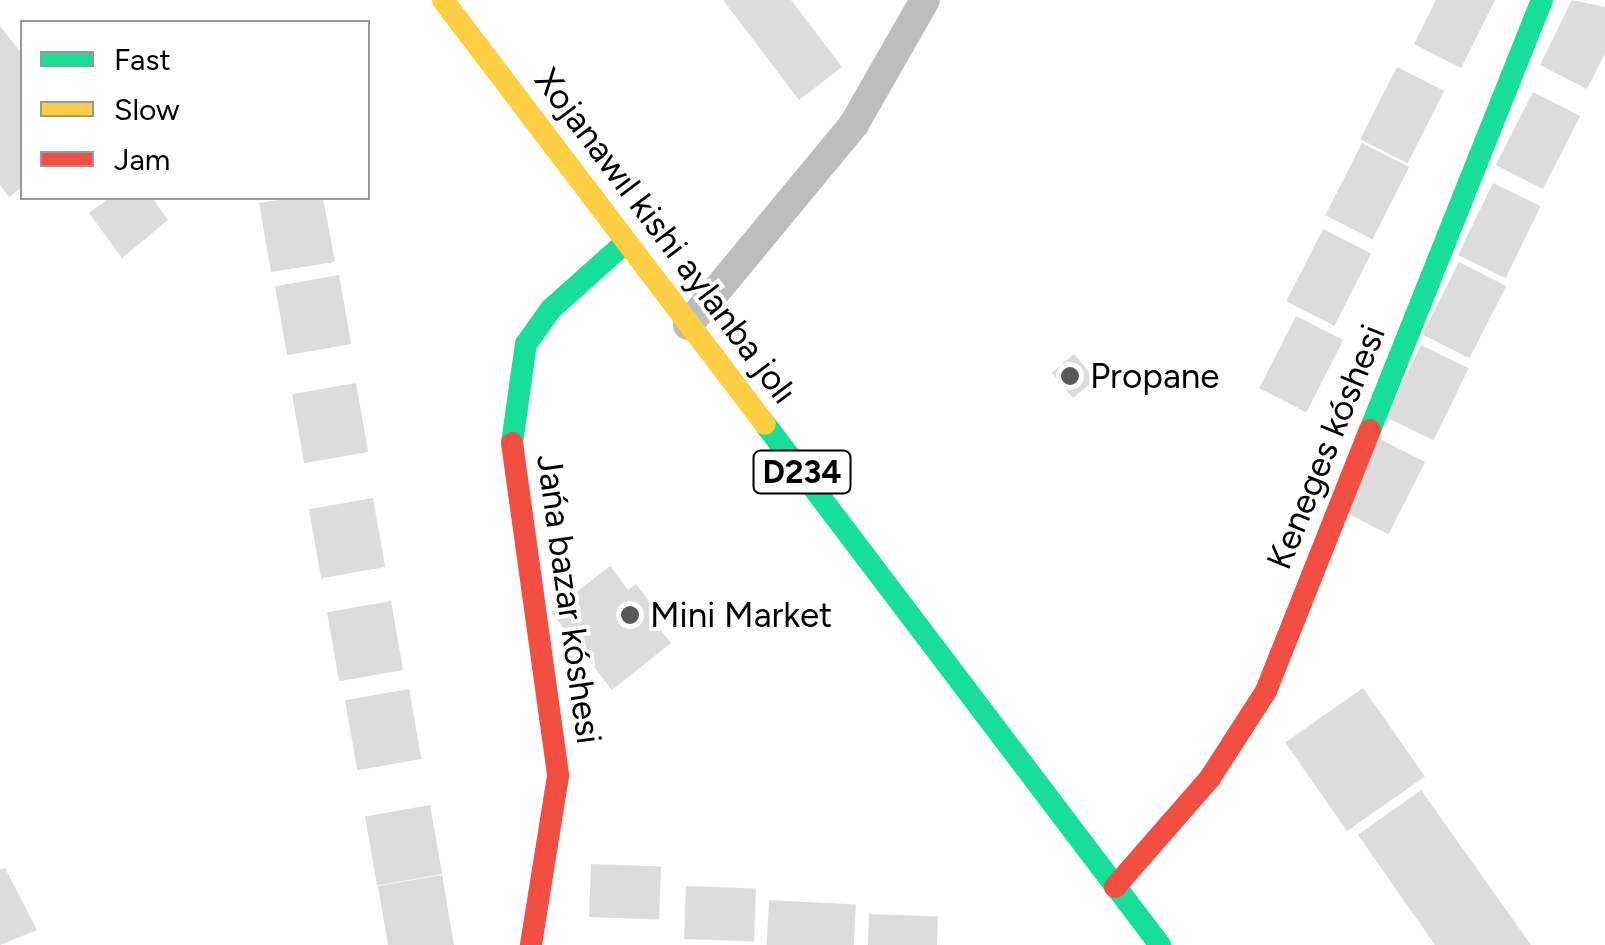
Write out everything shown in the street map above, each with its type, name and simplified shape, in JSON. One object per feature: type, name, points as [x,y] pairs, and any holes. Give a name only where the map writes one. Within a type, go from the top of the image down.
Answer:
[{"type":"street","name":"Xojanawıl kishi aylanba jolı","points":[[443,0],[1160,945]]},
{"type":"street","points":[[688,326],[854,124],[925,0]]},
{"type":"street","name":"Keneges kóshesi","points":[[1116,886],[1210,778],[1266,691],[1542,0]]},
{"type":"street","name":"Jańa bazar kóshesi","points":[[531,945],[558,776],[512,443],[526,344],[551,308],[626,242]]},
{"type":"building","points":[[723,0],[791,0],[842,67],[799,100]]},
{"type":"building","points":[[1436,0],[1495,0],[1461,68],[1414,44]]},
{"type":"building","points":[[1572,0],[1605,7],[1605,53],[1587,89],[1540,65]]},
{"type":"building","points":[[0,26],[20,51],[20,189],[9,197],[0,185]]},
{"type":"building","points":[[1397,67],[1444,91],[1407,163],[1360,139]]},
{"type":"building","points":[[1533,92],[1580,116],[1543,189],[1496,165]]},
{"type":"building","points":[[1362,143],[1409,167],[1372,239],[1325,215]]},
{"type":"building","points":[[1493,183],[1541,206],[1506,278],[1458,255]]},
{"type":"building","points":[[106,200],[153,200],[168,220],[122,258],[89,213]]},
{"type":"building","points":[[323,200],[335,262],[271,272],[259,203]]},
{"type":"building","points":[[1323,229],[1371,254],[1334,326],[1286,301]]},
{"type":"building","points":[[1459,262],[1506,286],[1469,358],[1422,334]]},
{"type":"building","points":[[339,275],[351,344],[287,355],[275,286]]},
{"type":"building","points":[[1296,316],[1343,340],[1306,412],[1259,388]]},
{"type":"building","points":[[1421,345],[1469,368],[1434,440],[1386,417]]},
{"type":"building","points":[[1074,354],[1095,379],[1073,398],[1052,373]]},
{"type":"building","points":[[356,383],[368,452],[304,463],[292,394]]},
{"type":"building","points":[[1378,438],[1425,462],[1388,534],[1341,510]]},
{"type":"building","points":[[373,498],[385,567],[321,578],[309,509]]},
{"type":"building","points":[[610,566],[628,590],[636,584],[655,609],[648,614],[671,643],[612,690],[551,612]]},
{"type":"building","points":[[391,601],[403,670],[339,681],[327,612]]},
{"type":"building","points":[[1363,688],[1425,776],[1347,831],[1285,742]]},
{"type":"building","points":[[409,689],[421,759],[357,770],[345,700]]},
{"type":"building","points":[[1421,790],[1531,945],[1435,945],[1358,835]]},
{"type":"building","points":[[430,805],[442,874],[377,885],[365,816]]},
{"type":"building","points":[[591,864],[661,866],[659,919],[589,917]]},
{"type":"building","points":[[5,868],[37,930],[0,945],[0,870]]},
{"type":"building","points":[[442,875],[454,945],[388,945],[378,886]]},
{"type":"building","points":[[686,886],[756,888],[754,941],[684,939]]},
{"type":"building","points":[[769,900],[856,905],[854,945],[767,945]]},
{"type":"building","points":[[869,914],[938,916],[937,945],[868,945]]},
{"type":"traffic: fast","points":[[1370,430],[1542,0]]},
{"type":"traffic: fast","points":[[512,443],[526,344],[551,309],[626,242]]},
{"type":"traffic: fast","points":[[765,424],[1160,945]]},
{"type":"traffic: slow","points":[[443,0],[765,424]]},
{"type":"traffic: jam","points":[[1115,887],[1210,778],[1266,691],[1370,430]]},
{"type":"traffic: jam","points":[[512,443],[558,776],[531,945]]},
{"type":"place","name":"Propane","points":[[1070,376]]},
{"type":"place","name":"Mini Market","points":[[630,615]]}]
